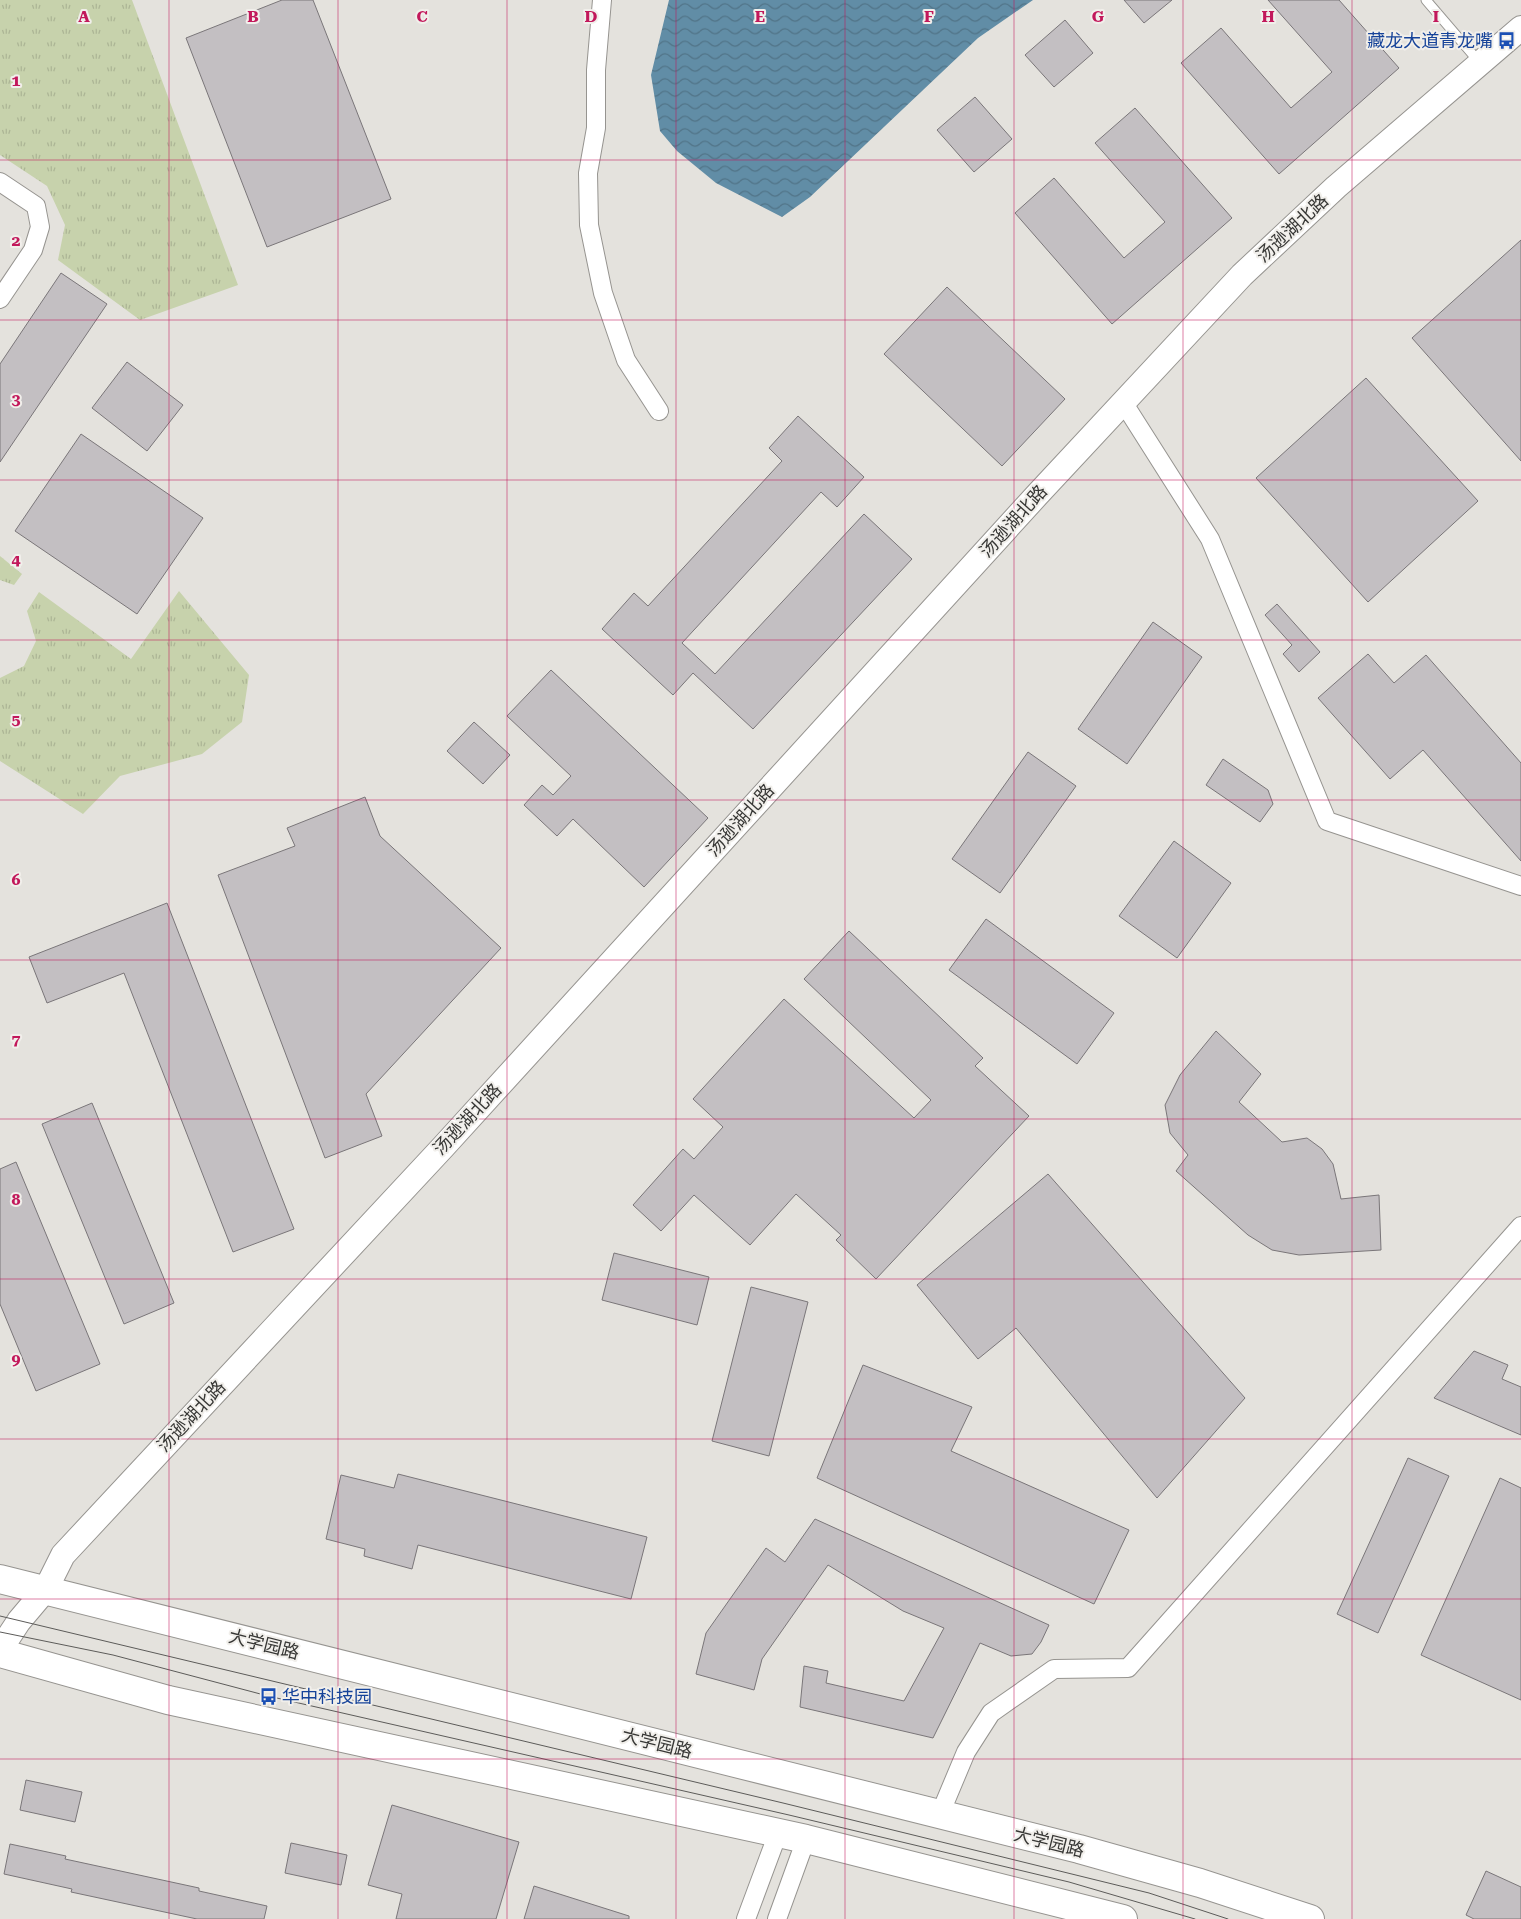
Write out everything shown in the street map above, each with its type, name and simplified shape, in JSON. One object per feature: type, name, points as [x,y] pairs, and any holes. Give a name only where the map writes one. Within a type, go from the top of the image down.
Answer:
[{"type":"main road","name":"汤逊湖北路","points":[[0,1651],[19,1620],[46,1589],[63,1556],[70,1548],[444,1146],[1123,402],[1242,275],[1336,187],[1521,28]]},
{"type":"main road","name":"大学园路","points":[[0,1579],[1080,1849],[1200,1883],[1310,1919]]},
{"type":"main road","points":[[0,1651],[168,1700],[806,1839],[1123,1919]]},
{"type":"street","points":[[602,0],[596,70],[596,128],[588,173],[589,225],[603,293],[626,360],[659,411]]},
{"type":"street","points":[[0,182],[36,206],[40,227],[33,250],[0,298]]},
{"type":"street","points":[[1123,402],[1210,539],[1327,821],[1521,886]]},
{"type":"street","points":[[940,1814],[966,1752],[991,1713],[1054,1669],[1128,1668],[1521,1226]]},
{"type":"street","points":[[746,1919],[778,1834]]},
{"type":"street","points":[[777,1919],[806,1839]]},
{"type":"lane","points":[[1426,0],[1481,63]]},
{"type":"green space","points":[[0,0],[132,0],[238,285],[140,320],[58,260],[65,225],[47,186],[0,155]]},
{"type":"green space","points":[[0,556],[22,574],[14,585],[0,580]]},
{"type":"green space","points":[[179,591],[249,675],[242,722],[202,754],[120,776],[83,814],[0,761],[0,678],[24,666],[36,641],[27,611],[39,592],[131,659]]},
{"type":"water","points":[[669,0],[1033,0],[978,38],[810,197],[782,217],[716,183],[677,151],[660,131],[651,75]]},
{"type":"building","points":[[282,0],[313,0],[391,199],[267,247],[186,38]]},
{"type":"building","points":[[1124,0],[1172,0],[1144,23]]},
{"type":"building","points":[[1268,0],[1339,0],[1399,68],[1279,174],[1181,63],[1221,28],[1291,108],[1332,72]]},
{"type":"building","points":[[1065,20],[1093,53],[1054,87],[1025,55]]},
{"type":"building","points":[[975,97],[1012,139],[974,172],[937,130]]},
{"type":"building","points":[[1135,108],[1232,218],[1112,324],[1015,213],[1054,178],[1124,258],[1165,222],[1095,143]]},
{"type":"building","points":[[1521,240],[1521,461],[1412,338]]},
{"type":"building","points":[[61,273],[107,304],[0,462],[0,364]]},
{"type":"building","points":[[947,287],[1065,399],[1002,466],[884,354]]},
{"type":"building","points":[[127,362],[183,405],[147,451],[92,408]]},
{"type":"building","points":[[1366,378],[1478,501],[1368,602],[1256,478]]},
{"type":"building","points":[[798,416],[864,477],[837,507],[821,492],[682,643],[715,674],[864,514],[912,559],[753,729],[693,673],[673,695],[602,629],[634,593],[648,606],[782,461],[769,448]]},
{"type":"building","points":[[81,434],[203,518],[137,614],[15,531]]},
{"type":"building","points":[[1277,604],[1320,652],[1299,672],[1283,654],[1292,645],[1265,615]]},
{"type":"building","points":[[1153,622],[1202,657],[1127,764],[1078,729]]},
{"type":"building","points":[[1368,654],[1394,683],[1426,655],[1521,763],[1521,861],[1423,750],[1390,779],[1318,698]]},
{"type":"building","points":[[551,670],[708,818],[644,887],[573,819],[557,836],[524,805],[542,785],[553,795],[571,776],[507,716]]},
{"type":"building","points":[[474,722],[510,755],[483,784],[447,751]]},
{"type":"building","points":[[1028,752],[1076,786],[1000,893],[952,859]]},
{"type":"building","points":[[1223,759],[1268,790],[1273,804],[1260,822],[1206,785]]},
{"type":"building","points":[[365,797],[380,836],[501,948],[366,1094],[382,1136],[325,1158],[218,875],[295,846],[287,828]]},
{"type":"building","points":[[1174,841],[1231,883],[1177,958],[1119,916]]},
{"type":"building","points":[[167,903],[294,1229],[233,1252],[124,973],[47,1003],[29,957]]},
{"type":"building","points":[[986,919],[1114,1013],[1077,1064],[949,970]]},
{"type":"building","points":[[849,931],[983,1058],[975,1066],[1029,1116],[876,1279],[836,1240],[841,1235],[796,1194],[750,1245],[694,1195],[661,1231],[633,1205],[683,1149],[694,1159],[723,1127],[693,1099],[784,999],[914,1118],[931,1100],[804,979]]},
{"type":"building","points":[[1216,1031],[1261,1074],[1239,1102],[1282,1142],[1307,1138],[1322,1149],[1333,1164],[1341,1199],[1379,1195],[1381,1250],[1299,1255],[1272,1250],[1248,1235],[1176,1171],[1188,1155],[1170,1133],[1165,1105],[1180,1075]]},
{"type":"building","points":[[92,1103],[174,1303],[124,1324],[42,1124]]},
{"type":"building","points":[[16,1162],[100,1364],[36,1391],[0,1304],[0,1169]]},
{"type":"building","points":[[1048,1174],[1245,1398],[1157,1498],[1016,1328],[978,1359],[917,1285]]},
{"type":"building","points":[[614,1253],[709,1277],[697,1325],[602,1300]]},
{"type":"building","points":[[751,1287],[808,1302],[769,1456],[712,1441]]},
{"type":"building","points":[[1474,1351],[1508,1365],[1502,1379],[1521,1387],[1521,1435],[1434,1398]]},
{"type":"building","points":[[863,1365],[972,1407],[951,1451],[1129,1530],[1094,1604],[817,1478]]},
{"type":"building","points":[[1408,1458],[1449,1476],[1378,1633],[1337,1614]]},
{"type":"building","points":[[398,1474],[647,1537],[631,1599],[418,1545],[412,1569],[364,1556],[365,1549],[326,1539],[341,1475],[394,1488]]},
{"type":"building","points":[[1500,1478],[1521,1488],[1521,1700],[1421,1655]]},
{"type":"building","points":[[815,1519],[1049,1625],[1041,1642],[1032,1654],[1011,1656],[980,1643],[933,1738],[800,1707],[804,1666],[828,1671],[826,1683],[904,1701],[944,1628],[903,1611],[828,1565],[762,1659],[754,1690],[696,1674],[706,1633],[766,1548],[785,1562]]},
{"type":"building","points":[[26,1780],[82,1792],[75,1822],[20,1810]]},
{"type":"building","points":[[392,1805],[519,1842],[496,1919],[396,1919],[402,1894],[368,1885]]},
{"type":"building","points":[[291,1843],[347,1855],[341,1885],[285,1873]]},
{"type":"building","points":[[10,1844],[66,1856],[65,1859],[199,1888],[199,1891],[267,1906],[264,1919],[197,1919],[71,1892],[72,1889],[4,1874]]},
{"type":"building","points":[[1486,1871],[1521,1887],[1521,1919],[1474,1919],[1466,1915]]},
{"type":"building","points":[[534,1886],[629,1916],[629,1919],[524,1919]]},
{"type":"tram line","points":[[0,1616],[783,1803],[1149,1893],[1228,1919]]},
{"type":"tram line","points":[[0,1632],[113,1655],[268,1696],[789,1815],[1069,1882],[1195,1919]]},
{"type":"place","name":"藏龙大道青龙嘴","points":[[1507,40]]},
{"type":"place","name":"华中科技园","points":[[268,1696]]}]
